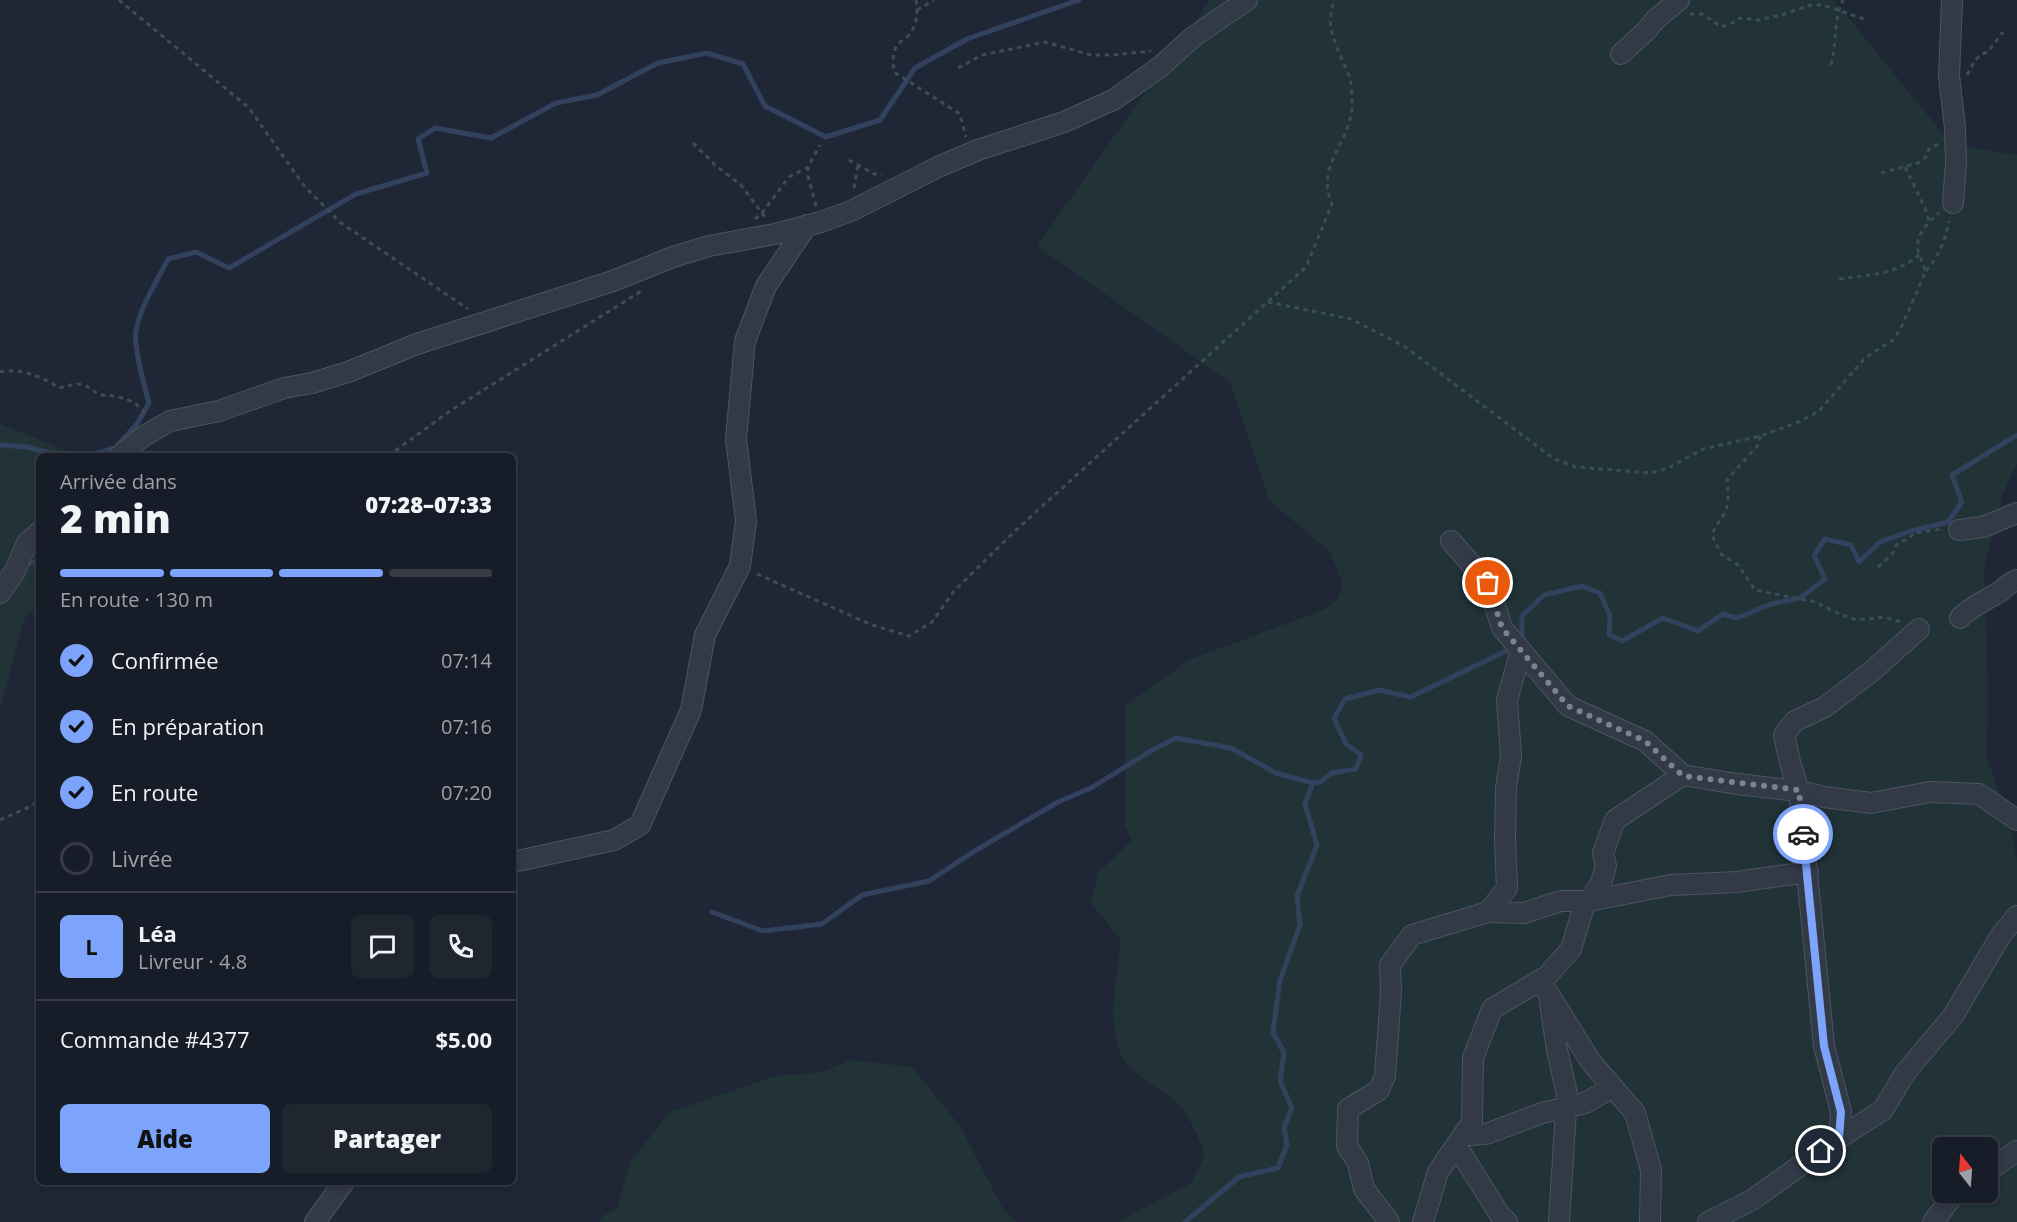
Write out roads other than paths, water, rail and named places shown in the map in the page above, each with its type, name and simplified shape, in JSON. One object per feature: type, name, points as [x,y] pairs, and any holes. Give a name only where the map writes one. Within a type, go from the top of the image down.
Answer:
[{"type":"street","points":[[123,453],[144,436],[176,420],[219,411],[284,388],[348,372],[417,344],[489,323],[519,310],[613,281],[673,257],[709,246],[781,232],[858,207],[940,166],[978,150],[1064,122],[1115,99],[1161,66],[1193,37],[1247,0]]},
{"type":"street","points":[[1952,0],[1949,76],[1955,128],[1956,163],[1953,203]]},
{"type":"street","points":[[1621,54],[1656,19],[1677,2]]},
{"type":"street","points":[[516,861],[614,840],[640,825],[691,710],[705,635],[740,566],[747,521],[736,439],[745,341],[766,286],[814,223]]},
{"type":"street","points":[[1959,530],[1983,527],[2017,513]]},
{"type":"street","points":[[0,593],[15,571],[27,543],[36,535]]},
{"type":"street","points":[[1450,541],[1488,583],[1502,628],[1568,706],[1645,741],[1683,776],[1799,790],[1824,797],[1872,803],[1930,792],[1979,794],[2017,820]]},
{"type":"street","points":[[1960,618],[2004,589],[2010,582],[2017,580]]},
{"type":"street","points":[[1839,1138],[1841,1112],[1824,1046],[1799,790],[1784,735],[1795,721],[1825,707],[1871,672],[1919,629]]},
{"type":"street","points":[[1488,912],[1507,888],[1506,788],[1512,756],[1507,700],[1521,650]]},
{"type":"street","points":[[1559,1222],[1568,1094],[1544,988],[1547,976],[1571,949],[1583,909],[1601,883],[1606,866],[1604,853],[1615,820],[1683,776]]},
{"type":"street","points":[[1389,1222],[1364,1189],[1358,1163],[1347,1146],[1347,1109],[1379,1090],[1385,1076],[1391,993],[1390,965],[1412,935],[1488,912],[1524,913],[1561,901],[1589,901],[1671,885],[1737,882],[1808,872]]},
{"type":"street","points":[[1708,1222],[1752,1200],[1839,1138],[1883,1110],[1905,1073],[1953,1016],[2001,936],[2017,916]]},
{"type":"street","points":[[1544,988],[1591,1062],[1635,1113],[1651,1170],[1650,1222]]},
{"type":"street","points":[[1423,1222],[1438,1172],[1472,1122],[1473,1058],[1492,1009],[1544,988]]},
{"type":"street","points":[[1461,1139],[1470,1134],[1486,1134],[1567,1106],[1585,1103],[1613,1088]]},
{"type":"street","points":[[1461,1139],[1490,1199],[1507,1222]]},
{"type":"street","points":[[1998,1164],[2017,1151]]},
{"type":"street","points":[[315,1222],[342,1185]]},
{"type":"street","points":[[1933,1222],[1948,1203]]},
{"type":"waterway","points":[[117,446],[137,424],[149,403],[138,356],[136,331],[145,303],[168,259],[196,252],[229,268],[356,194],[427,173],[418,139],[435,128],[491,138],[556,103],[597,95],[658,63],[707,53],[743,64],[765,106],[826,137],[880,120],[915,68],[967,39],[1079,0]]},
{"type":"waterway","points":[[1522,642],[1522,616],[1544,595],[1582,586],[1600,593],[1610,616],[1609,635],[1622,641],[1663,618],[1698,631],[1723,614],[1737,618],[1771,604],[1800,598],[1825,579],[1814,555],[1825,539],[1851,545],[1859,562],[1880,542],[1911,531],[1948,522],[1962,502],[1952,475],[2017,435]]},
{"type":"waterway","points":[[0,445],[27,447],[50,453]]},
{"type":"waterway","points":[[98,453],[117,447]]},
{"type":"waterway","points":[[25,565],[36,561]]},
{"type":"waterway","points":[[712,912],[763,931],[822,924],[862,895],[929,881],[1058,802],[1091,788],[1176,738],[1231,748],[1276,773],[1313,783],[1320,782],[1332,773],[1356,769],[1361,755],[1346,744],[1334,718],[1345,699],[1379,690],[1411,697],[1514,647]]},
{"type":"waterway","points":[[1185,1222],[1239,1177],[1278,1168],[1287,1145],[1284,1127],[1292,1108],[1280,1081],[1284,1053],[1273,1032],[1280,980],[1300,925],[1297,896],[1317,845],[1305,804],[1313,783]]}]
